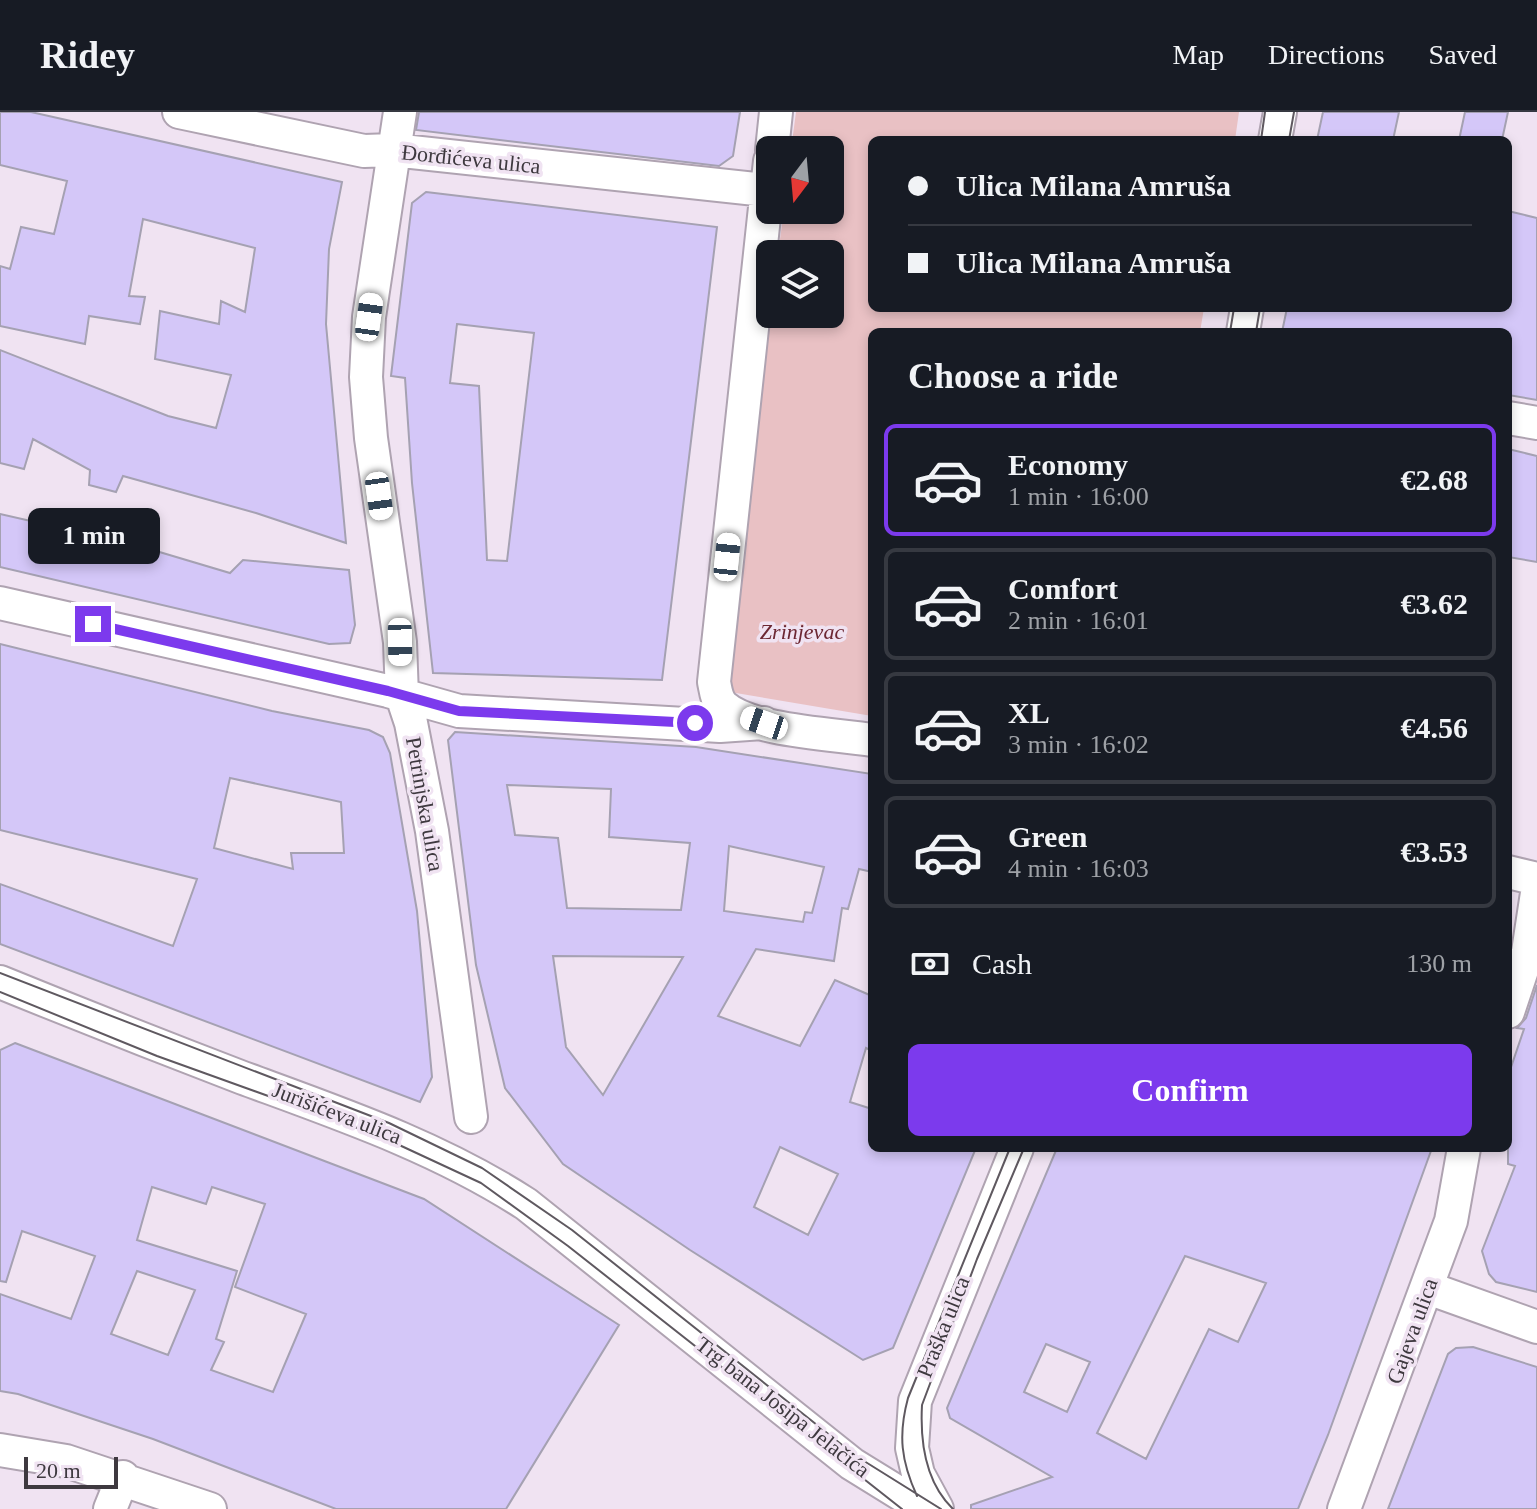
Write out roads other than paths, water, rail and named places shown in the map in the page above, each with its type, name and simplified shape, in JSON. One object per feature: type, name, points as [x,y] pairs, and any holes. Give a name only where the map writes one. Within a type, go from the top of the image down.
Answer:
[{"type":"street","name":"Đorđićeva ulica","points":[[179,112],[341,147],[756,175]]},
{"type":"street","name":"Petrinjska ulica","points":[[400,112],[369,317],[366,365],[371,438],[400,642],[402,696],[411,723],[432,831],[471,1117]]},
{"type":"street","points":[[773,136],[776,112]]},
{"type":"street","points":[[1276,136],[1280,112]]},
{"type":"street","points":[[763,224],[714,682],[722,705],[764,723]]},
{"type":"street","points":[[1512,419],[1537,423]]},
{"type":"street","points":[[0,603],[459,711],[720,726],[764,723],[868,739]]},
{"type":"street","points":[[1512,873],[1537,879]]},
{"type":"street","points":[[1512,1000],[1528,952],[1537,893]]},
{"type":"street","name":"Jurišićeva ulica","points":[[0,982],[458,1162],[526,1204],[645,1297]]},
{"type":"street","name":"Praška ulica","points":[[937,1509],[918,1474],[912,1448],[915,1401],[1015,1152]]},
{"type":"street","name":"Gajeva ulica","points":[[1344,1509],[1451,1221],[1463,1152]]},
{"type":"street","points":[[1428,1288],[1537,1327]]},
{"type":"street","name":"Trg bana Josipa Jelačića","points":[[645,1297],[852,1464],[925,1509]]},
{"type":"street","points":[[0,1450],[66,1461],[123,1477],[210,1509]]},
{"type":"street","points":[[110,1509],[123,1477]]},
{"type":"tram line","points":[[1262,136],[1265,112]]},
{"type":"tram line","points":[[1290,136],[1294,112]]},
{"type":"tram line","points":[[1231,328],[1233,312]]},
{"type":"tram line","points":[[1257,328],[1259,312]]},
{"type":"tram line","points":[[0,973],[389,1123],[482,1168],[572,1230],[856,1456],[941,1509]]},
{"type":"tram line","points":[[0,992],[157,1056],[382,1137],[481,1183],[568,1246],[902,1509]]},
{"type":"tram line","points":[[917,1496],[907,1471],[903,1448],[908,1398],[1008,1152]]},
{"type":"tram line","points":[[953,1509],[936,1487],[926,1461],[922,1405],[977,1259],[1022,1152]]},
{"type":"park label","name":"Zrinjevac","points":[[802,631]]}]
